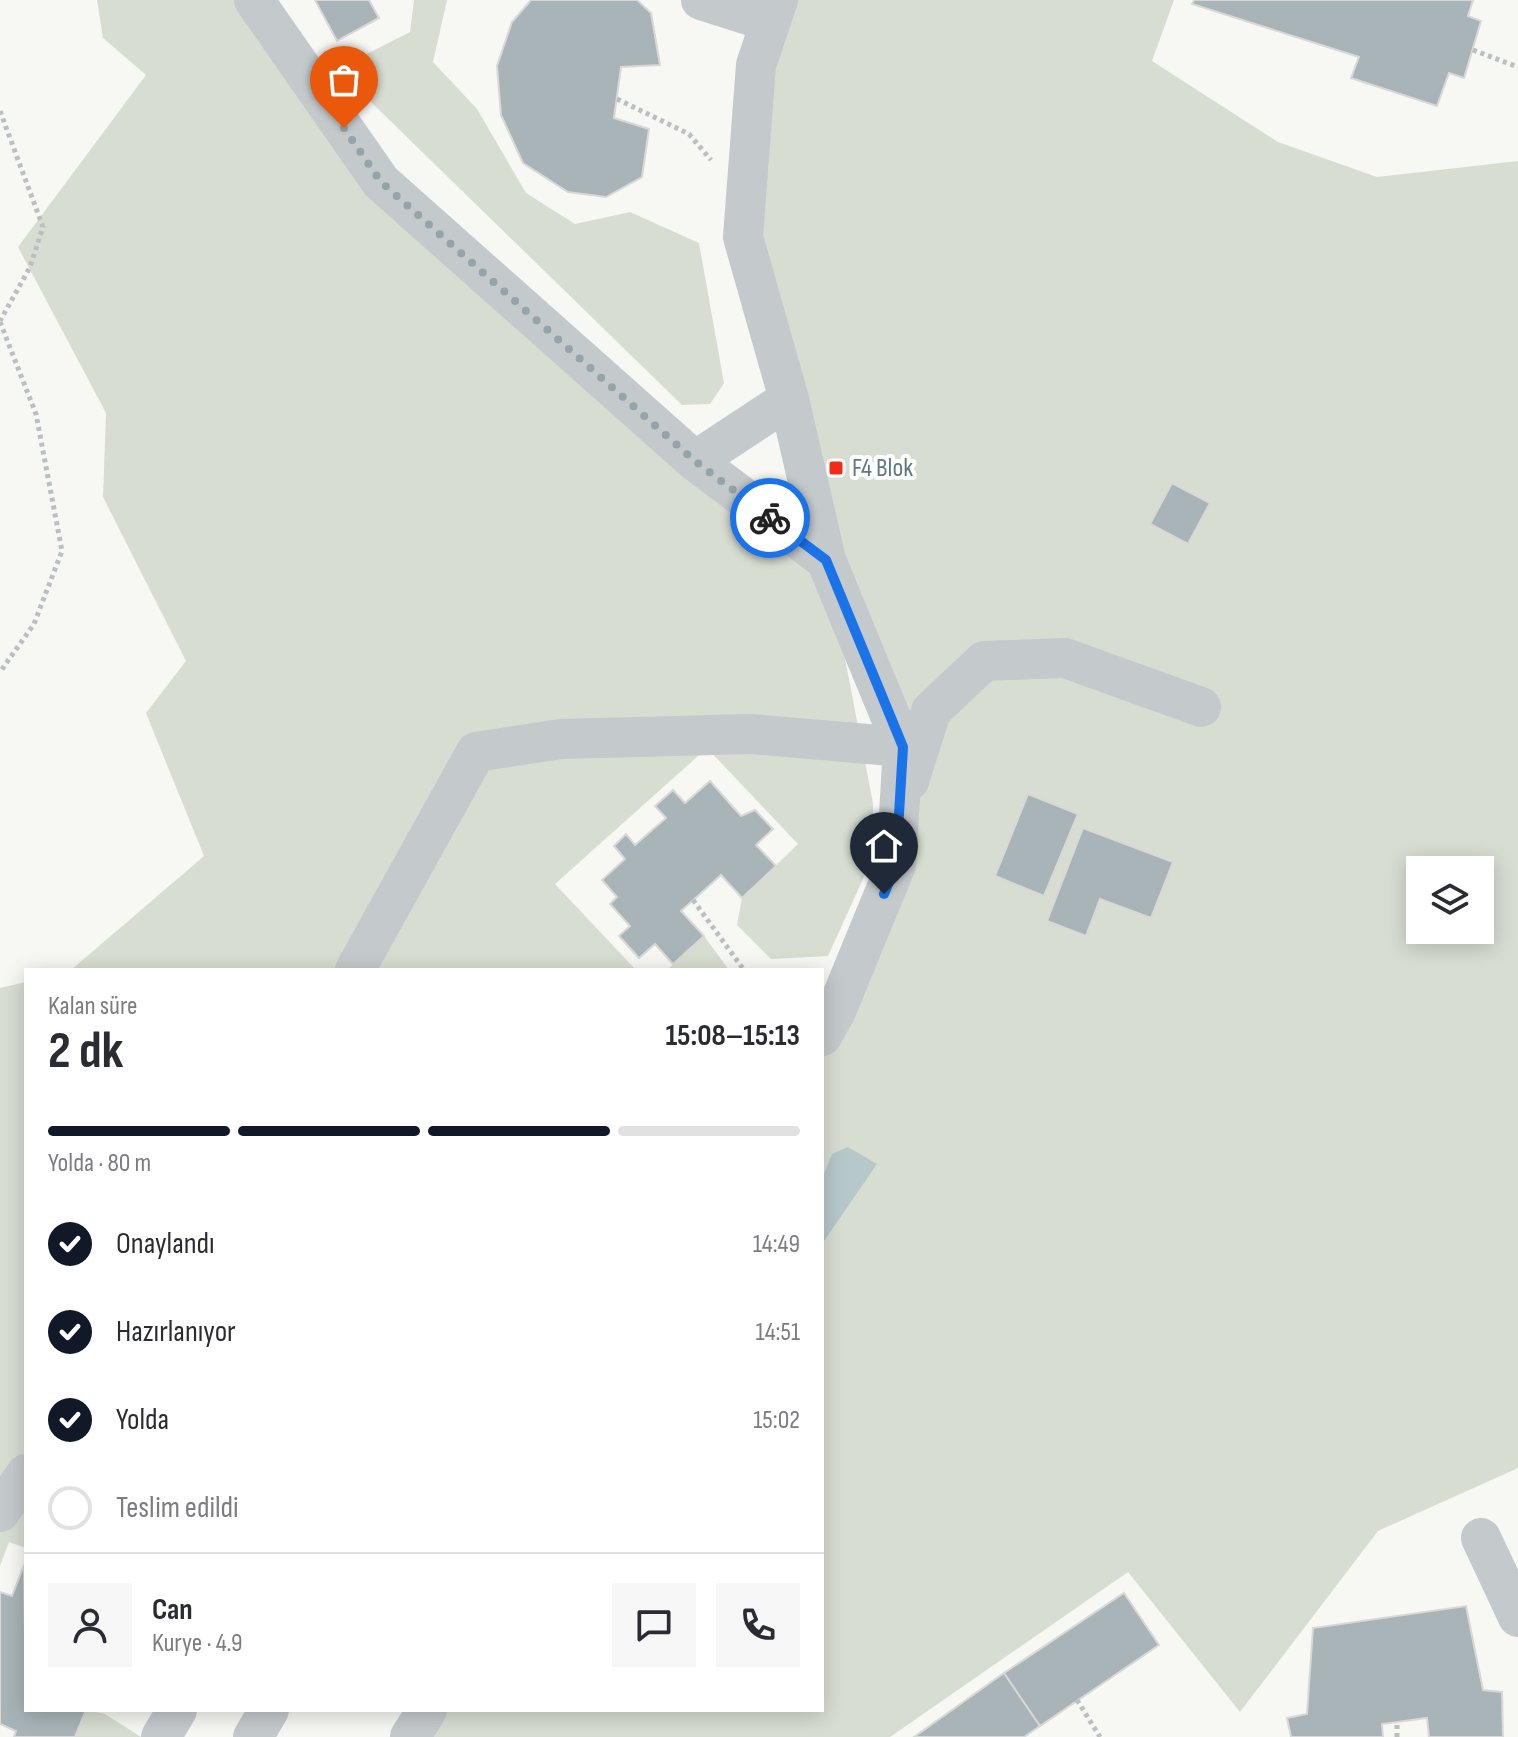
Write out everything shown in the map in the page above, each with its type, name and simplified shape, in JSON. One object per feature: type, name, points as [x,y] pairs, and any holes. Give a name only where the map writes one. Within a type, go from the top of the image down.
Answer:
[{"type":"street","points":[[254,0],[381,182],[695,461],[826,560]]},
{"type":"street","points":[[701,0],[774,11],[756,65],[743,237],[789,399],[826,560],[903,747],[903,800],[896,865],[827,1021]]},
{"type":"street","points":[[695,461],[789,399]]},
{"type":"street","points":[[903,800],[931,711],[984,661],[1065,658],[1201,707]]},
{"type":"street","points":[[356,968],[476,752],[561,739],[750,734],[903,747]]},
{"type":"street","points":[[0,1512],[24,1477]]},
{"type":"street","points":[[1481,1538],[1518,1617]]},
{"type":"street","points":[[161,1737],[176,1712]]},
{"type":"street","points":[[253,1737],[268,1712]]},
{"type":"street","points":[[410,1737],[426,1712]]},
{"type":"path","points":[[1473,50],[1518,67]]},
{"type":"path","points":[[617,99],[689,134],[745,200]]},
{"type":"path","points":[[0,111],[43,227],[30,267],[0,322],[36,414],[62,551],[34,624],[0,672]]},
{"type":"path","points":[[693,900],[743,968]]},
{"type":"path","points":[[1077,1700],[1100,1737]]},
{"type":"path","points":[[1397,1722],[1397,1737]]},
{"type":"shaded area","points":[[97,0],[254,0],[380,180],[825,559],[743,237],[778,0],[1174,0],[1152,61],[1278,142],[1377,177],[1518,161],[1518,1468],[1378,1531],[1240,1712],[1128,1572],[890,1737],[413,1737],[429,1712],[824,1712],[824,1031],[896,865],[903,747],[827,566],[873,803],[873,857],[828,956],[771,959],[737,925],[742,898],[798,844],[707,748],[555,884],[634,968],[73,968],[204,856],[146,713],[186,661],[103,497],[106,413],[18,247],[146,75],[103,38]]},
{"type":"shaded area","points":[[414,0],[447,0],[433,62],[477,109],[526,193],[575,224],[630,212],[699,243],[724,383],[710,404],[682,405],[337,69],[410,32]]},
{"type":"shaded area","points":[[704,936],[728,968],[669,968]]},
{"type":"shaded area","points":[[24,982],[24,1547],[9,1542],[0,1566],[0,988]]},
{"type":"shaded area","points":[[848,1147],[877,1164],[824,1241],[824,1174],[832,1154]]},
{"type":"shaded area","points":[[85,1712],[96,1712],[105,1714],[141,1737],[75,1737]]},
{"type":"building","points":[[315,0],[369,0],[379,18],[337,41]]},
{"type":"building","points":[[531,0],[637,0],[651,13],[660,65],[621,67],[614,118],[649,129],[642,177],[606,197],[568,192],[523,163],[501,115],[497,66],[512,22]]},
{"type":"building","points":[[1194,0],[1473,0],[1468,16],[1481,21],[1464,78],[1449,73],[1437,106],[1351,78],[1359,57],[1192,4]]},
{"type":"building","points":[[1172,483],[1210,503],[1188,544],[1150,524]]},
{"type":"building","points":[[710,781],[741,816],[755,810],[773,829],[756,845],[776,866],[742,898],[721,875],[681,911],[704,936],[673,964],[655,944],[639,958],[619,936],[630,926],[610,904],[617,897],[602,880],[625,859],[614,846],[626,834],[635,845],[666,818],[655,806],[673,790],[685,803]]},
{"type":"building","points":[[1028,794],[1078,814],[1044,896],[995,876]]},
{"type":"building","points":[[1083,828],[1173,862],[1151,918],[1100,899],[1086,936],[1047,921]]},
{"type":"building","points":[[24,1565],[24,1712],[85,1712],[75,1737],[14,1737],[16,1731],[0,1724],[0,1592],[12,1596]]},
{"type":"building","points":[[1124,1593],[1159,1645],[1040,1726],[1004,1673]]},
{"type":"building","points":[[1466,1606],[1483,1690],[1502,1692],[1503,1737],[1429,1737],[1427,1718],[1382,1724],[1383,1737],[1291,1737],[1287,1718],[1307,1714],[1313,1628]]},
{"type":"building","points":[[1004,1673],[1040,1726],[1024,1737],[914,1737]]},
{"type":"way so far","points":[[344,128],[381,182],[695,461],[770,518]]},
{"type":"place","name":"F4 Blok","points":[[836,468]]},
{"type":"route","points":[[770,518],[826,560],[903,747],[903,800],[896,865],[884,894]]}]
